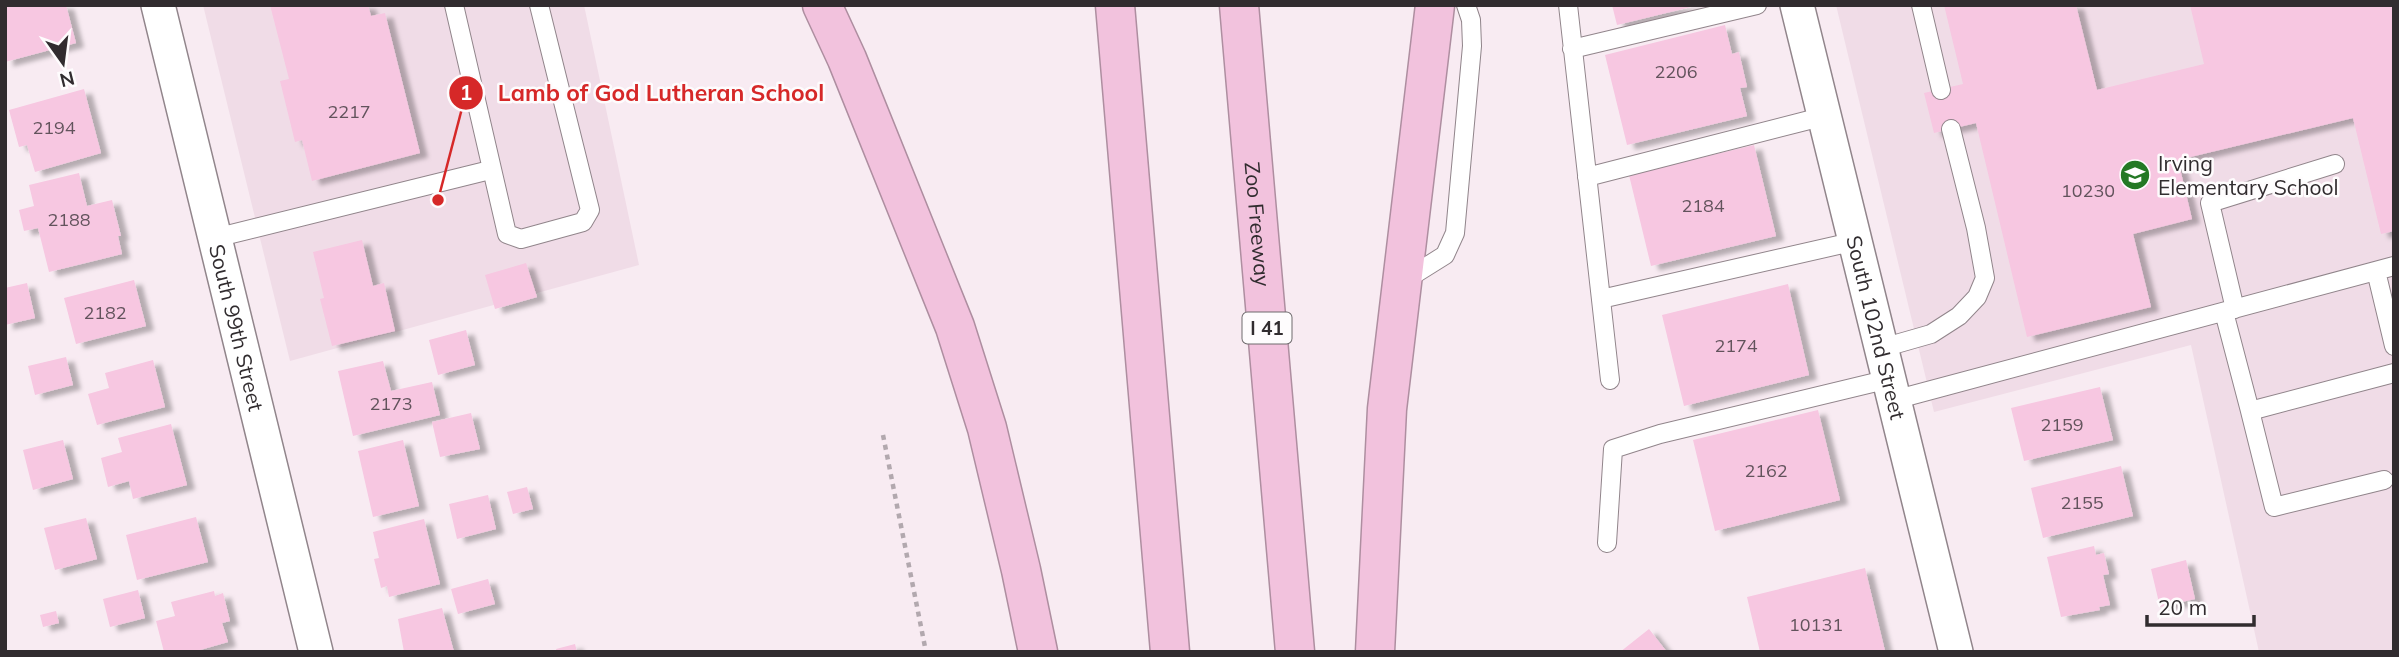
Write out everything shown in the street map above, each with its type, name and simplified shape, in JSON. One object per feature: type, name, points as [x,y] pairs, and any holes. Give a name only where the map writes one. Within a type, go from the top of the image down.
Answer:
[{"type":"highway","points":[[822,5],[847,59],[955,327],[987,428],[1038,652]]},
{"type":"highway","points":[[1115,5],[1170,652]]},
{"type":"highway","name":"Zoo Freeway","points":[[1239,5],[1295,652]]},
{"type":"highway","points":[[1375,652],[1387,409],[1435,5]]},
{"type":"street","name":"South 99th Street","points":[[158,5],[316,652]]},
{"type":"street","name":"South 102nd Street","points":[[1797,5],[1956,652]]},
{"type":"lane","points":[[454,5],[490,170],[507,234],[522,239],[583,222],[590,210],[539,5]]},
{"type":"lane","points":[[1402,282],[1445,255],[1455,233],[1472,46],[1471,20],[1466,5]]},
{"type":"lane","points":[[1568,5],[1610,380]]},
{"type":"lane","points":[[1572,49],[1757,5]]},
{"type":"lane","points":[[1921,5],[1941,90]]},
{"type":"lane","points":[[1587,177],[1825,116]]},
{"type":"lane","points":[[1888,375],[1931,334],[1959,316],[1977,297],[1984,278],[1976,228],[1951,129]]},
{"type":"lane","points":[[2335,164],[2210,203],[2250,411],[2274,507],[2384,480]]},
{"type":"lane","points":[[215,238],[490,170]]},
{"type":"lane","points":[[1601,299],[1856,241]]},
{"type":"lane","points":[[1607,543],[1613,449],[1888,375],[2230,311],[2385,269],[2394,346]]},
{"type":"lane","points":[[2250,411],[2394,373]]},
{"type":"path","points":[[883,435],[926,652]]},
{"type":"shaded area","points":[[203,5],[584,5],[639,265],[290,361]]},
{"type":"shaded area","name":"Irving Elementary School","points":[[1836,5],[2394,5],[2394,652],[2259,652],[2191,345],[1934,412]]},
{"type":"building","points":[[5,5],[66,5],[76,43],[5,62]]},
{"type":"building","points":[[270,5],[368,5],[371,16],[385,13],[420,153],[312,181],[302,140],[295,142],[280,81],[289,79]]},
{"type":"building","points":[[1612,5],[1695,5],[1695,6],[1617,25]]},
{"type":"building","points":[[1944,5],[2076,5],[2097,90],[2204,64],[2190,5],[2394,5],[2394,231],[2381,234],[2353,118],[2178,160],[2192,219],[2133,234],[2151,307],[2027,337],[1976,123],[1934,133],[1924,93],[1963,84]]},
{"type":"building","points":[[1725,25],[1732,54],[1739,52],[1747,87],[1740,88],[1747,116],[1627,145],[1605,55]]},
{"type":"building","points":[[84,89],[101,153],[35,172],[27,145],[19,147],[9,110]]},
{"type":"building","points":[[1754,145],[1776,236],[1651,266],[1629,175]]},
{"type":"building","points":[[79,173],[87,206],[112,200],[121,236],[118,236],[122,254],[49,272],[38,228],[24,231],[19,210],[34,206],[29,185]]},
{"type":"building","points":[[362,240],[373,286],[384,283],[395,331],[332,346],[320,299],[324,298],[313,252]]},
{"type":"building","points":[[526,263],[537,297],[495,309],[485,275]]},
{"type":"building","points":[[134,280],[146,326],[76,344],[64,298]]},
{"type":"building","points":[[27,283],[35,318],[5,325],[5,288]]},
{"type":"building","points":[[1788,284],[1809,375],[1684,406],[1662,315]]},
{"type":"building","points":[[466,330],[475,365],[438,375],[429,340]]},
{"type":"building","points":[[66,357],[73,385],[35,395],[28,366]]},
{"type":"building","points":[[153,360],[165,407],[97,425],[88,394],[109,388],[105,373]]},
{"type":"building","points":[[383,361],[391,391],[432,382],[440,415],[353,436],[338,371]]},
{"type":"building","points":[[2100,387],[2113,440],[2024,461],[2011,408]]},
{"type":"building","points":[[1818,410],[1840,500],[1715,531],[1693,440]]},
{"type":"building","points":[[471,413],[480,449],[440,457],[432,422]]},
{"type":"building","points":[[171,424],[187,485],[133,499],[129,481],[108,487],[101,458],[122,452],[118,438]]},
{"type":"building","points":[[63,440],[73,479],[33,490],[23,450]]},
{"type":"building","points":[[403,440],[419,506],[373,517],[358,451]]},
{"type":"building","points":[[2121,466],[2133,516],[2043,538],[2031,488]]},
{"type":"building","points":[[527,487],[533,509],[513,514],[507,492]]},
{"type":"building","points":[[488,495],[496,529],[457,539],[449,504]]},
{"type":"building","points":[[196,517],[208,562],[137,580],[126,535]]},
{"type":"building","points":[[86,518],[97,559],[55,570],[44,528]]},
{"type":"building","points":[[424,519],[440,584],[389,597],[387,586],[381,588],[374,559],[379,558],[373,532]]},
{"type":"building","points":[[2094,546],[2096,555],[2104,553],[2109,574],[2103,575],[2110,605],[2099,607],[2100,610],[2061,617],[2047,557]]},
{"type":"building","points":[[2186,560],[2195,599],[2160,607],[2151,569]]},
{"type":"building","points":[[1865,568],[1885,651],[1760,652],[1747,597]]},
{"type":"building","points":[[488,579],[495,604],[458,614],[451,589]]},
{"type":"building","points":[[138,590],[145,618],[110,627],[103,599]]},
{"type":"building","points":[[214,591],[215,596],[223,593],[230,621],[222,623],[228,642],[193,652],[164,652],[156,621],[175,616],[171,602]]},
{"type":"building","points":[[442,608],[454,652],[404,652],[398,619]]},
{"type":"building","points":[[56,611],[59,623],[43,627],[40,615]]},
{"type":"building","points":[[1649,629],[1667,652],[1620,652]]},
{"type":"building","points":[[575,644],[577,652],[557,652],[556,649]]},
{"type":"place","name":"Irving Elementary School","points":[[2135,175]]},
{"type":"place","name":"Lamb of God Lutheran School","points":[[438,200]]}]
